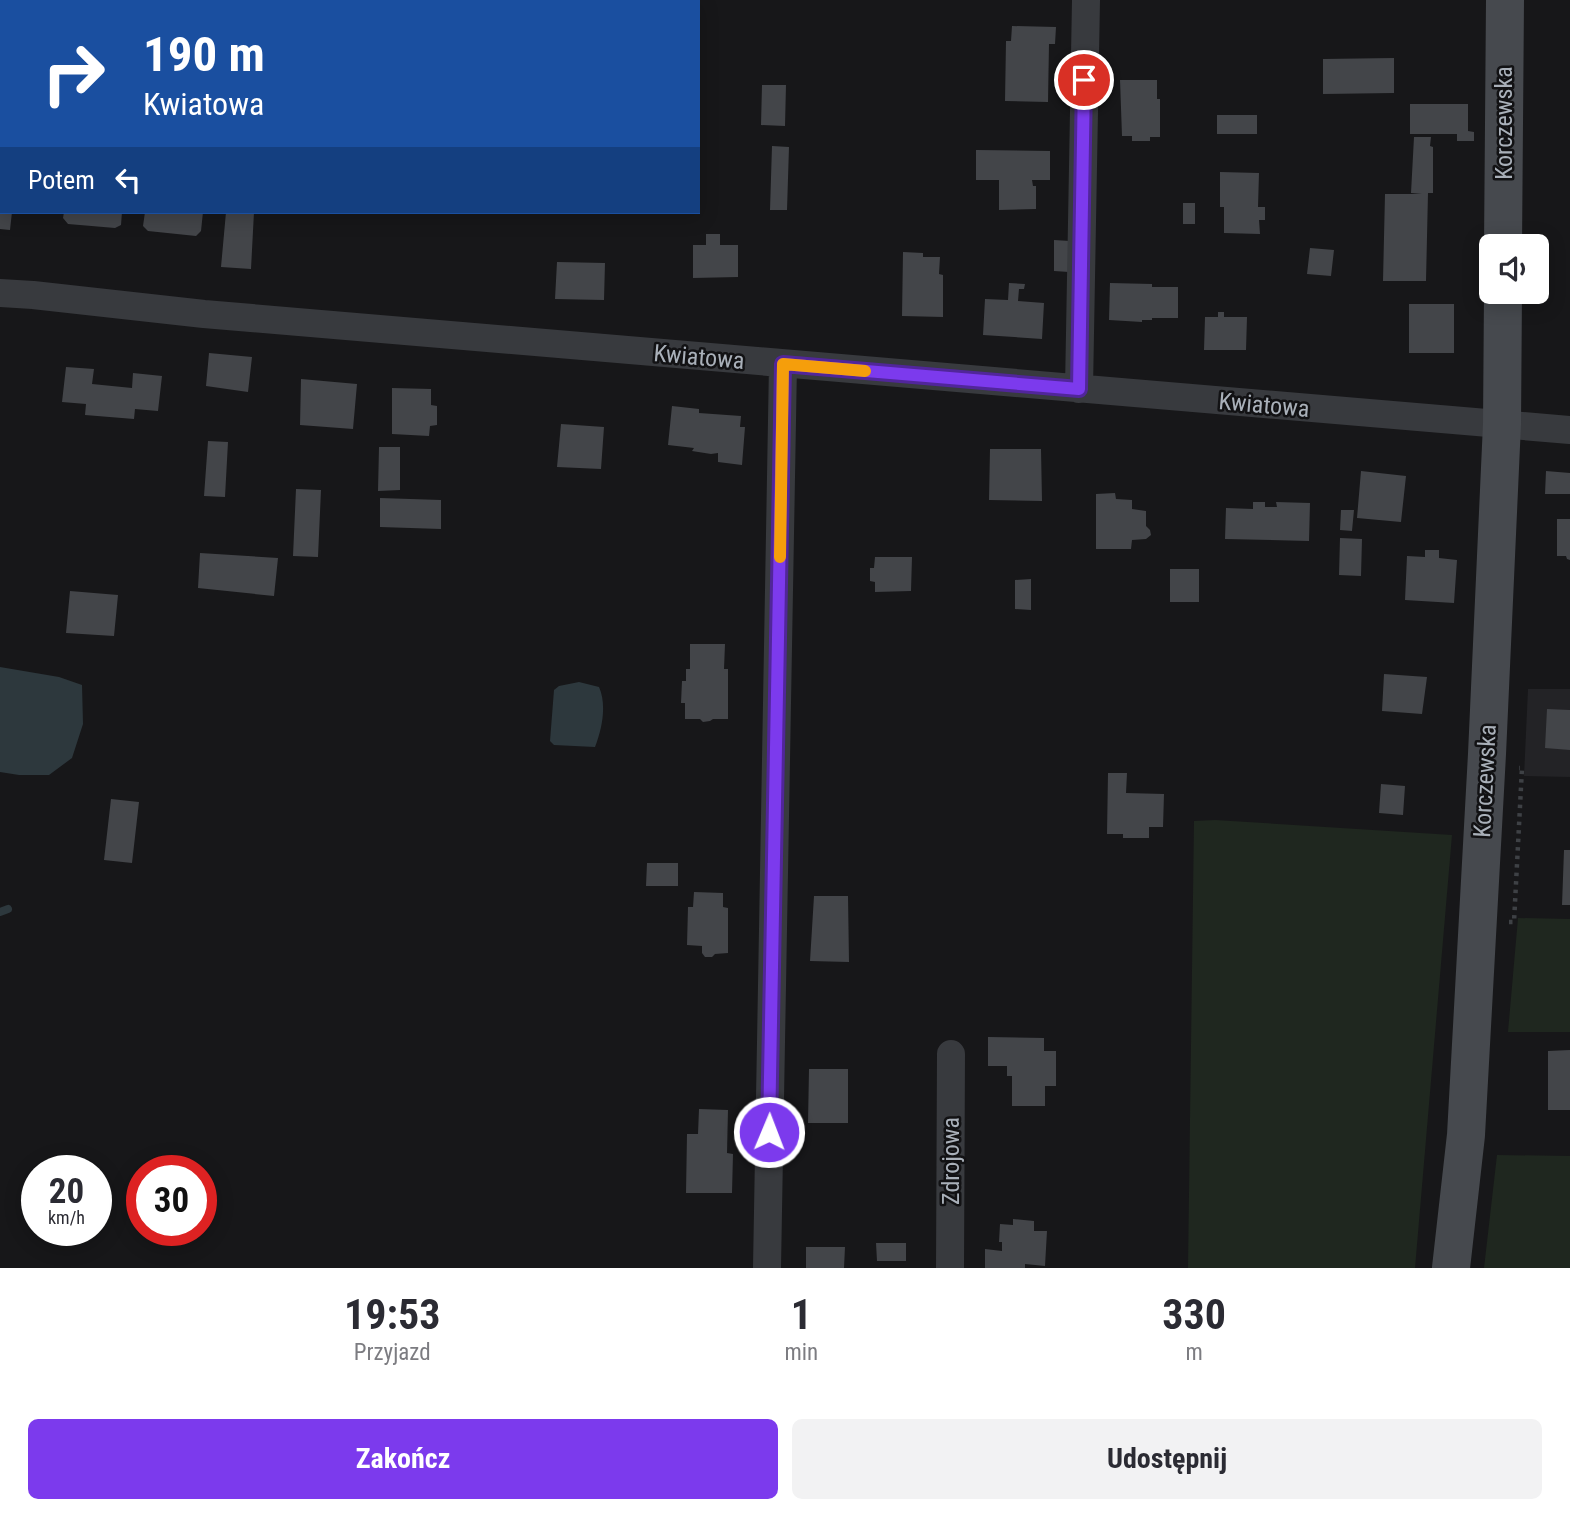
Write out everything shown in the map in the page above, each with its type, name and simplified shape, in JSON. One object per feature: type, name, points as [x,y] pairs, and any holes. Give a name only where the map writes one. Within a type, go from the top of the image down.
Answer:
[{"type":"street","points":[[1079,389],[1086,0]]},
{"type":"street","name":"Korczewska","points":[[1503,234],[1505,0]]},
{"type":"street","name":"Kwiatowa","points":[[0,293],[204,314],[1570,430]]},
{"type":"street","name":"Korczewska","points":[[1451,1268],[1466,1135],[1502,424],[1503,304]]},
{"type":"street","points":[[767,1268],[783,364]]},
{"type":"street","name":"Zdrojowa","points":[[950,1268],[951,1054]]},
{"type":"shaded area","points":[[0,667],[59,677],[82,685],[83,724],[72,758],[49,775],[0,772]]},
{"type":"shaded area","points":[[579,682],[599,687],[603,701],[603,717],[595,747],[554,745],[550,741],[554,690],[559,686]]},
{"type":"shaded area","points":[[1528,689],[1570,689],[1570,777],[1524,776]]},
{"type":"shaded area","points":[[1215,820],[1452,835],[1415,1268],[1188,1268],[1194,821]]},
{"type":"shaded area","points":[[1518,918],[1570,919],[1570,1032],[1508,1032]]},
{"type":"shaded area","points":[[1497,1155],[1570,1156],[1570,1268],[1484,1268]]},
{"type":"building","points":[[1012,26],[1056,27],[1055,44],[1049,44],[1048,102],[1005,101],[1006,41],[1011,41]]},
{"type":"building","points":[[1394,58],[1394,93],[1323,94],[1323,59]]},
{"type":"building","points":[[1120,80],[1157,80],[1160,137],[1150,137],[1150,141],[1132,141],[1132,136],[1122,136]]},
{"type":"building","points":[[762,85],[786,85],[785,126],[761,125]]},
{"type":"building","points":[[1410,104],[1468,104],[1468,131],[1474,132],[1474,141],[1457,141],[1457,134],[1410,134]]},
{"type":"building","points":[[1217,115],[1257,115],[1257,134],[1217,134]]},
{"type":"building","points":[[1414,137],[1431,137],[1430,146],[1433,147],[1433,193],[1428,193],[1426,281],[1383,281],[1385,194],[1422,194],[1411,193]]},
{"type":"building","points":[[772,146],[789,147],[787,210],[770,210]]},
{"type":"building","points":[[976,150],[1050,151],[1050,180],[1032,180],[1033,186],[1036,186],[1036,209],[999,210],[999,180],[976,180]]},
{"type":"building","points":[[1220,172],[1259,173],[1258,207],[1265,207],[1265,220],[1259,220],[1260,234],[1224,233],[1224,207],[1220,207]]},
{"type":"building","points":[[1183,203],[1195,203],[1195,224],[1183,224]]},
{"type":"building","points":[[0,214],[12,214],[10,230],[0,229]]},
{"type":"building","points":[[64,214],[122,214],[121,225],[115,228],[68,224],[63,218]]},
{"type":"building","points":[[145,214],[203,214],[201,231],[196,236],[148,231],[143,226]]},
{"type":"building","points":[[226,214],[254,214],[251,269],[221,267]]},
{"type":"building","points":[[706,234],[720,234],[720,245],[738,245],[738,277],[693,278],[693,245],[706,245]]},
{"type":"building","points":[[1054,240],[1070,241],[1069,272],[1054,271]]},
{"type":"building","points":[[1310,248],[1334,250],[1331,276],[1307,274]]},
{"type":"building","points":[[903,252],[923,253],[923,257],[940,257],[943,317],[902,316]]},
{"type":"building","points":[[557,262],[605,263],[604,300],[555,299]]},
{"type":"building","points":[[1009,283],[1025,284],[1024,289],[1019,289],[1018,301],[1044,303],[1042,339],[983,335],[985,299],[1008,300]]},
{"type":"building","points":[[1110,283],[1178,287],[1178,318],[1152,318],[1142,322],[1109,320]]},
{"type":"building","points":[[1409,304],[1454,304],[1454,353],[1409,353]]},
{"type":"building","points":[[1218,312],[1224,312],[1224,317],[1247,317],[1246,350],[1204,350],[1205,317],[1218,317]]},
{"type":"building","points":[[209,353],[252,357],[248,392],[206,386]]},
{"type":"building","points":[[66,367],[94,369],[92,384],[132,388],[133,373],[162,376],[158,411],[135,409],[134,419],[85,415],[86,404],[62,402]]},
{"type":"building","points":[[301,379],[357,384],[353,429],[300,425]]},
{"type":"building","points":[[392,388],[431,389],[431,405],[437,406],[437,425],[430,426],[429,436],[392,434]]},
{"type":"building","points":[[672,406],[699,409],[699,413],[741,416],[740,427],[745,427],[742,465],[718,462],[718,453],[692,451],[694,448],[668,445]]},
{"type":"building","points":[[561,424],[604,427],[601,469],[557,467]]},
{"type":"building","points":[[208,441],[228,442],[225,497],[204,496]]},
{"type":"building","points":[[379,447],[400,447],[400,490],[378,491]]},
{"type":"building","points":[[990,449],[1041,449],[1042,501],[989,500]]},
{"type":"building","points":[[1361,471],[1406,476],[1401,522],[1357,518]]},
{"type":"building","points":[[1546,471],[1570,473],[1570,494],[1545,494]]},
{"type":"building","points":[[296,489],[321,490],[318,557],[293,556]]},
{"type":"building","points":[[1115,493],[1116,499],[1132,500],[1132,509],[1146,511],[1146,526],[1151,535],[1146,539],[1132,540],[1131,549],[1096,549],[1096,494]]},
{"type":"building","points":[[380,498],[441,500],[441,529],[380,527]]},
{"type":"building","points":[[1253,502],[1265,502],[1265,507],[1277,507],[1276,502],[1310,503],[1309,541],[1225,539],[1226,508],[1253,509]]},
{"type":"building","points":[[1341,510],[1354,510],[1352,531],[1340,530]]},
{"type":"building","points":[[1557,519],[1570,519],[1570,560],[1566,556],[1557,556]]},
{"type":"building","points":[[1340,538],[1362,539],[1361,576],[1339,575]]},
{"type":"building","points":[[1425,550],[1439,550],[1439,558],[1457,560],[1454,603],[1405,600],[1407,556],[1425,557]]},
{"type":"building","points":[[200,553],[278,558],[274,596],[198,588]]},
{"type":"building","points":[[875,557],[912,557],[911,591],[875,592],[875,582],[870,581],[870,568],[874,568]]},
{"type":"building","points":[[1170,569],[1199,569],[1199,602],[1170,602]]},
{"type":"building","points":[[1031,579],[1031,610],[1015,609],[1015,580]]},
{"type":"building","points":[[70,591],[118,595],[114,636],[66,633]]},
{"type":"building","points":[[690,644],[725,644],[728,719],[703,722],[700,719],[685,719],[685,703],[681,703],[682,681],[686,681],[686,669],[690,669]]},
{"type":"building","points":[[1384,674],[1427,677],[1422,714],[1382,711]]},
{"type":"building","points":[[1547,709],[1570,710],[1570,750],[1545,748]]},
{"type":"building","points":[[1108,773],[1127,773],[1126,793],[1164,794],[1163,827],[1149,827],[1149,838],[1123,838],[1123,834],[1107,834]]},
{"type":"building","points":[[1381,784],[1405,786],[1403,815],[1379,813]]},
{"type":"building","points":[[111,799],[139,802],[132,863],[104,860]]},
{"type":"building","points":[[1564,850],[1570,850],[1570,905],[1562,905]]},
{"type":"building","points":[[647,863],[678,863],[678,886],[646,886]]},
{"type":"building","points":[[694,892],[723,893],[723,907],[728,908],[728,953],[705,957],[702,946],[687,945],[688,907],[693,907]]},
{"type":"building","points":[[814,896],[848,896],[849,962],[810,961]]},
{"type":"building","points":[[988,1037],[1044,1038],[1044,1051],[1056,1051],[1056,1086],[1045,1086],[1045,1106],[1012,1106],[1012,1076],[1007,1076],[1007,1066],[988,1066]]},
{"type":"building","points":[[1570,1050],[1570,1110],[1548,1110],[1548,1051]]},
{"type":"building","points":[[809,1069],[848,1069],[848,1123],[808,1123]]},
{"type":"building","points":[[699,1109],[728,1110],[727,1153],[733,1154],[732,1193],[686,1193],[687,1134],[698,1134]]},
{"type":"building","points":[[1013,1219],[1034,1221],[1034,1231],[1047,1231],[1045,1266],[1025,1264],[1025,1268],[985,1268],[985,1249],[1002,1251],[1002,1242],[999,1242],[1000,1224],[1013,1225]]},
{"type":"building","points":[[876,1243],[906,1243],[906,1261],[877,1261]]},
{"type":"building","points":[[806,1247],[845,1247],[844,1268],[806,1268]]},
{"type":"waterway","points":[[0,912],[8,909]]},
{"type":"slow traffic","points":[[780,557],[783,364],[865,371]]},
{"type":"route","points":[[769,1132],[783,364],[1079,389],[1084,80]]}]
